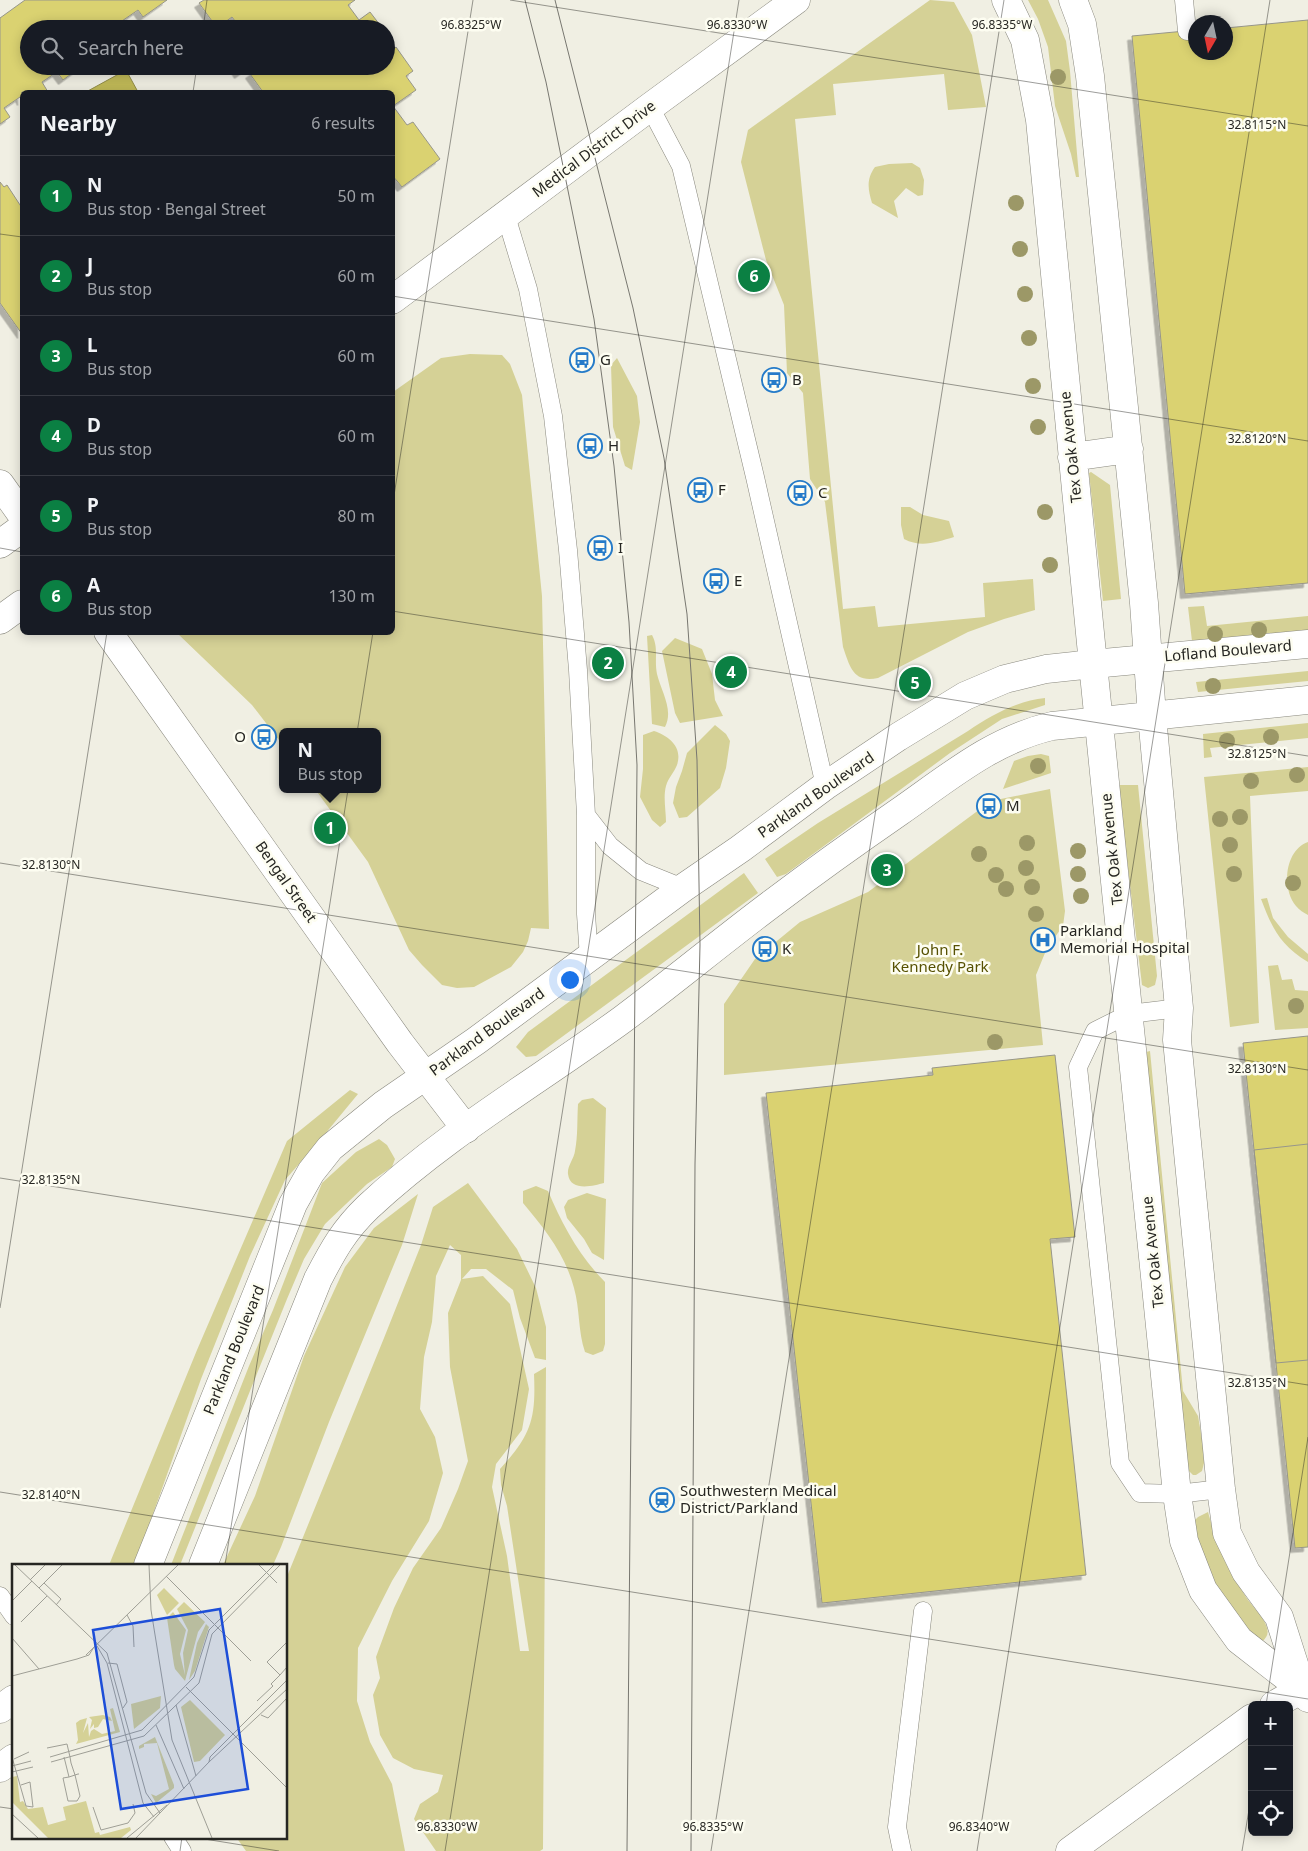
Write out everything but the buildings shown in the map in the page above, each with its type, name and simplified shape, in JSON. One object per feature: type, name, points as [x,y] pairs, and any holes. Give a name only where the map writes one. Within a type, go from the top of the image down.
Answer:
[{"type":"street","name":"Medical District Drive","points":[[395,298],[796,0]]},
{"type":"street","name":"Tex Oak Avenue","points":[[1006,0],[1026,40],[1040,120],[1092,664],[1177,1494],[1184,1541],[1203,1590],[1239,1640],[1306,1690]]},
{"type":"street","points":[[1073,0],[1082,24],[1090,76],[1129,449],[1179,1008],[1177,1040],[1221,1489],[1227,1533],[1246,1572],[1279,1617],[1306,1690],[1283,1701]]},
{"type":"street","points":[[1072,456],[1129,449]]},
{"type":"street","points":[[0,484],[20,512]]},
{"type":"street","points":[[0,544],[20,529]]},
{"type":"street","points":[[0,620],[20,605]]},
{"type":"street","name":"Bengal Street","points":[[110,635],[400,1043],[466,1129]]},
{"type":"street","name":"Lofland Boulevard","points":[[1148,658],[1308,644]]},
{"type":"street","name":"Parkland Boulevard","points":[[148,1564],[293,1204],[311,1172],[330,1148],[383,1105],[426,1076],[825,786],[898,737],[965,696],[1005,679],[1046,670],[1148,658]]},
{"type":"street","points":[[203,1564],[318,1279],[339,1240],[367,1208],[424,1159],[624,1018],[776,900],[974,760],[1004,743],[1036,730],[1052,726],[1308,700]]},
{"type":"street","points":[[0,1709],[12,1700]]},
{"type":"street","points":[[1070,1851],[1248,1721]]},
{"type":"street","points":[[0,1768],[12,1759]]},
{"type":"lane","points":[[1184,0],[1187,31]]},
{"type":"lane","points":[[650,107],[681,166],[755,477],[825,786]]},
{"type":"lane","points":[[506,216],[528,289],[553,416],[568,550],[578,670],[586,815],[586,914],[589,958]]},
{"type":"lane","points":[[586,815],[610,846],[641,871],[683,888]]},
{"type":"lane","points":[[1179,1008],[1129,1014],[1095,1031],[1078,1066],[1120,1463],[1140,1493],[1177,1494],[1221,1489]]},
{"type":"lane","points":[[0,1596],[12,1613]]},
{"type":"lane","points":[[902,1851],[897,1827],[923,1611]]},
{"type":"lane","points":[[173,1838],[182,1851]]},
{"type":"green space","points":[[930,0],[954,2],[972,35],[986,107],[948,110],[944,74],[833,84],[836,115],[795,119],[843,609],[875,606],[878,627],[985,617],[983,583],[1033,579],[1035,610],[968,632],[878,678],[870,679],[858,676],[854,672],[843,647],[825,502],[810,479],[803,393],[787,373],[784,305],[766,260],[741,162],[748,130]]},
{"type":"green space","points":[[1028,0],[1048,0],[1066,41],[1079,177],[1076,177],[1071,154],[1055,106],[1048,47],[1038,19]]},
{"type":"green space","points":[[912,163],[920,168],[924,180],[923,195],[918,196],[906,188],[894,201],[898,218],[872,203],[869,189],[870,176],[875,167]]},
{"type":"green space","points":[[470,354],[502,355],[510,364],[522,395],[542,596],[549,929],[531,928],[523,952],[511,967],[474,987],[457,988],[442,985],[409,950],[368,862],[318,793],[381,793],[381,728],[279,728],[279,740],[252,705],[179,635],[395,635],[395,391],[441,358]]},
{"type":"green space","points":[[617,358],[637,396],[640,422],[632,470],[625,466],[613,427],[611,365]]},
{"type":"green space","points":[[1091,472],[1110,485],[1121,599],[1103,601],[1089,473]]},
{"type":"green space","points":[[901,507],[910,507],[923,515],[949,521],[954,537],[923,544],[904,539],[901,525]]},
{"type":"green space","points":[[1204,606],[1207,626],[1308,616],[1308,631],[1201,642],[1192,641],[1188,607]]},
{"type":"green space","points":[[652,635],[656,649],[657,674],[666,700],[668,714],[665,727],[652,724],[647,636]]},
{"type":"green space","points":[[675,638],[702,649],[712,674],[715,700],[723,716],[680,723],[675,713],[662,651]]},
{"type":"green space","points":[[1308,671],[1308,681],[1198,692],[1196,682]]},
{"type":"green space","points":[[1045,698],[1045,705],[1002,719],[950,753],[786,874],[777,877],[765,859],[818,823],[986,720],[1024,702]]},
{"type":"green space","points":[[1308,723],[1308,738],[1210,748],[1212,757],[1204,758],[1203,734]]},
{"type":"green space","points":[[715,725],[726,734],[730,741],[726,768],[720,788],[687,817],[679,818],[673,803],[687,753]]},
{"type":"green space","points":[[654,731],[669,739],[678,753],[677,765],[668,780],[665,790],[666,822],[660,827],[652,820],[640,797],[643,769],[643,735]]},
{"type":"green space","points":[[1041,754],[1049,756],[1051,773],[1003,789],[1014,761]]},
{"type":"green space","points":[[1308,767],[1308,791],[1250,796],[1259,1023],[1230,1027],[1204,777]]},
{"type":"green space","points":[[1118,785],[1138,785],[1157,976],[1155,985],[1148,988],[1142,985]]},
{"type":"green space","name":"John F. Kennedy Park","points":[[1050,789],[1065,911],[1063,926],[1047,948],[1036,975],[1043,1045],[724,1075],[724,1004],[755,959],[800,922],[868,892],[991,801]]},
{"type":"green space","points":[[1308,842],[1308,915],[1296,906],[1291,898],[1287,880],[1290,861],[1294,853],[1300,846]]},
{"type":"green space","points":[[744,873],[758,893],[536,1056],[526,1057],[516,1047],[528,1032]]},
{"type":"green space","points":[[1267,898],[1273,918],[1288,937],[1308,954],[1308,962],[1290,949],[1278,935],[1261,899]]},
{"type":"green space","points":[[1278,965],[1282,980],[1292,979],[1295,990],[1308,991],[1308,1028],[1275,1030],[1268,966]]},
{"type":"green space","points":[[1150,1051],[1183,1391],[1198,1416],[1203,1445],[1204,1463],[1202,1471],[1196,1475],[1193,1475],[1188,1470],[1146,1052]]},
{"type":"green space","points":[[350,1090],[358,1094],[285,1180],[250,1256],[201,1379],[137,1559],[134,1564],[109,1564],[197,1350],[287,1141]]},
{"type":"green space","points":[[593,1098],[606,1108],[604,1183],[577,1186],[570,1180],[568,1171],[576,1145],[578,1104],[582,1100]]},
{"type":"green space","points":[[379,1139],[387,1145],[395,1159],[392,1167],[367,1184],[325,1224],[304,1259],[180,1564],[171,1564],[322,1183],[356,1152]]},
{"type":"green space","points":[[468,1183],[517,1249],[536,1288],[546,1327],[546,1360],[535,1358],[520,1318],[513,1290],[486,1269],[471,1269],[462,1279],[483,1276],[510,1304],[529,1389],[522,1430],[496,1464],[492,1487],[507,1556],[520,1651],[529,1651],[507,1506],[501,1485],[500,1469],[525,1436],[534,1403],[534,1374],[546,1367],[543,1849],[540,1851],[436,1851],[414,1819],[420,1804],[438,1792],[443,1775],[414,1769],[393,1758],[380,1735],[373,1695],[380,1678],[376,1657],[394,1608],[413,1568],[441,1528],[468,1461],[450,1367],[448,1313],[461,1280],[461,1255],[450,1245],[436,1276],[432,1322],[424,1357],[420,1409],[435,1437],[443,1473],[429,1521],[392,1581],[358,1648],[357,1701],[370,1742],[392,1784],[405,1851],[246,1851],[237,1838],[288,1838],[288,1574],[421,1245],[433,1207]]},
{"type":"green space","points":[[536,1186],[548,1191],[572,1239],[605,1282],[605,1344],[603,1351],[593,1355],[585,1352],[581,1337],[576,1296],[565,1264],[546,1232],[523,1203],[523,1191]]},
{"type":"green space","points":[[587,1193],[606,1199],[604,1260],[592,1253],[584,1239],[567,1218],[564,1207],[568,1200]]},
{"type":"green space","points":[[418,1194],[402,1245],[329,1422],[273,1564],[223,1564],[255,1496],[304,1356],[345,1267],[374,1228]]},
{"type":"green space","points":[[1208,1512],[1219,1545],[1234,1577],[1266,1625],[1267,1634],[1262,1642],[1256,1640],[1206,1571],[1192,1523],[1198,1517]]},
{"type":"shaded area","points":[[117,75],[129,75],[137,90],[90,90]]},
{"type":"tram line","points":[[525,0],[546,82],[594,319],[614,466],[629,622],[637,765],[627,1851]]},
{"type":"tram line","points":[[555,0],[633,308],[664,458],[687,614],[697,760],[700,945],[695,1164],[691,1851]]},
{"type":"place","name":"A","points":[[754,276]]},
{"type":"place","name":"G","points":[[582,360]]},
{"type":"place","name":"B","points":[[774,380]]},
{"type":"place","name":"H","points":[[590,446]]},
{"type":"place","name":"F","points":[[700,490]]},
{"type":"place","name":"C","points":[[800,493]]},
{"type":"place","name":"I","points":[[600,548]]},
{"type":"place","name":"E","points":[[716,581]]},
{"type":"place","name":"J","points":[[608,663]]},
{"type":"place","name":"D","points":[[731,672]]},
{"type":"place","name":"P","points":[[915,683]]},
{"type":"place","name":"O","points":[[264,737]]},
{"type":"place","name":"M","points":[[989,806]]},
{"type":"place","name":"N","points":[[330,828]]},
{"type":"place","name":"L","points":[[887,870]]},
{"type":"place","name":"Parkland Memorial Hospital","points":[[1043,940]]},
{"type":"place","name":"K","points":[[765,949]]},
{"type":"place","name":"Southwestern Medical District/Parkland","points":[[662,1500]]}]
